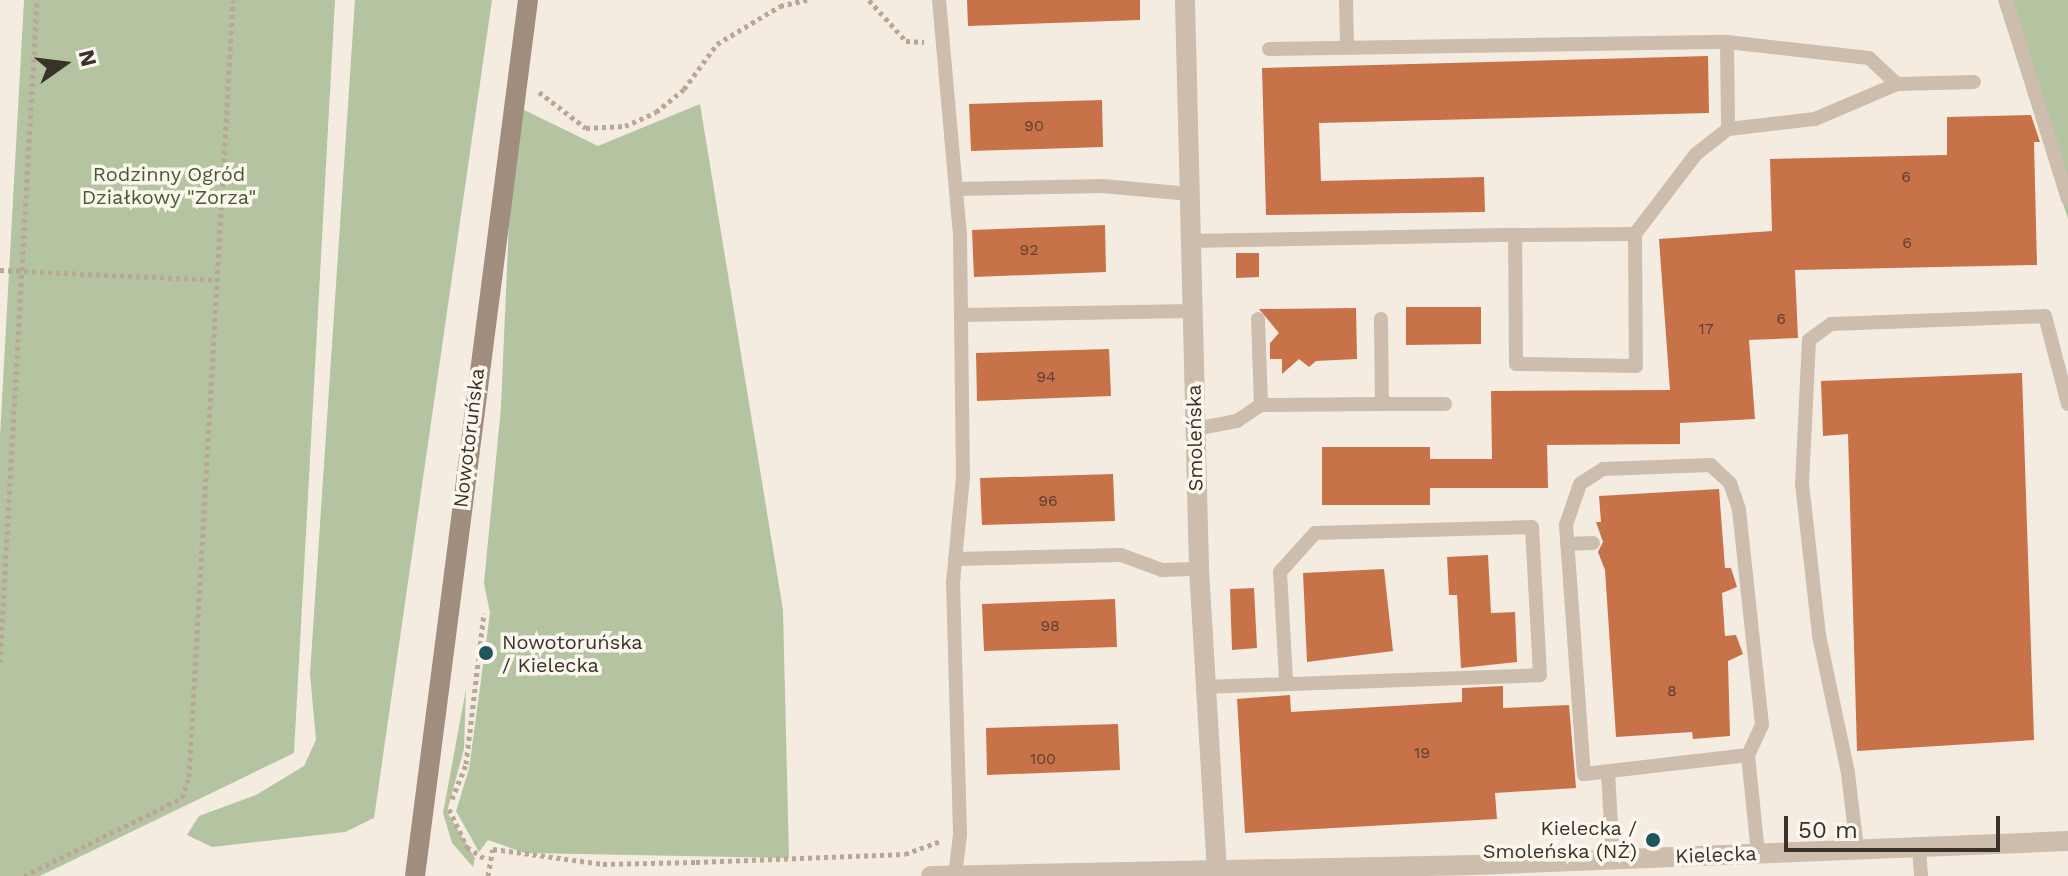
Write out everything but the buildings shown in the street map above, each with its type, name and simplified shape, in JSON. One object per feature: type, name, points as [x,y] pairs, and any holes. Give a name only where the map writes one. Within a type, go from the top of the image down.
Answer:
[{"type":"main road","name":"Nowotoruńska","points":[[415,876],[528,0]]},
{"type":"street","name":"Smoleńska","points":[[1185,0],[1203,687],[1217,872]]},
{"type":"street","name":"Kielecka","points":[[931,876],[1476,870],[1613,859],[2068,841]]},
{"type":"lane","points":[[939,0],[956,189],[961,315],[963,477],[955,559],[960,835],[955,875]]},
{"type":"lane","points":[[1346,0],[1347,47]]},
{"type":"lane","points":[[2006,0],[2068,199]]},
{"type":"lane","points":[[1727,42],[1728,129]]},
{"type":"lane","points":[[1269,49],[1727,42],[1869,58],[1897,84]]},
{"type":"lane","points":[[1515,235],[1516,364],[1636,366],[1635,234],[1696,154],[1728,129],[1815,119],[1897,84],[1974,82]]},
{"type":"lane","points":[[956,189],[1103,186],[1190,194]]},
{"type":"lane","points":[[1190,241],[1635,234]]},
{"type":"lane","points":[[961,315],[1192,311]]},
{"type":"lane","points":[[1857,849],[1819,635],[1802,484],[1809,340],[1831,324],[2045,316],[2068,404]]},
{"type":"lane","points":[[1258,319],[1261,405]]},
{"type":"lane","points":[[1381,319],[1382,404]]},
{"type":"lane","points":[[1195,429],[1237,421],[1261,405],[1445,404]]},
{"type":"lane","points":[[1748,755],[1584,774],[1567,544],[1573,495],[1603,469],[1711,465],[1726,475],[1739,509],[1762,725],[1748,755],[1758,854]]},
{"type":"lane","points":[[1203,687],[1286,681],[1540,675],[1532,527],[1315,533],[1280,572],[1286,681]]},
{"type":"lane","points":[[1567,544],[1593,543]]},
{"type":"lane","points":[[955,559],[1121,555],[1162,570],[1199,569]]},
{"type":"lane","points":[[1608,773],[1613,859]]},
{"type":"lane","points":[[1919,847],[1921,876]]},
{"type":"path","points":[[0,662],[37,0]]},
{"type":"path","points":[[24,876],[182,798],[189,777],[233,0]]},
{"type":"path","points":[[517,80],[586,128],[625,126],[656,112],[684,89],[717,44],[780,6],[807,0]]},
{"type":"path","points":[[869,0],[906,41],[943,41]]},
{"type":"path","points":[[0,270],[219,280]]},
{"type":"path","points":[[484,613],[466,764],[449,810],[467,847],[487,860]]},
{"type":"path","points":[[488,876],[487,860],[493,849],[603,864],[905,854],[960,835]]},
{"type":"green space","name":"Rodzinny Ogród Działkowy \"Zorza\"","points":[[24,0],[335,0],[294,753],[40,876],[0,876],[0,436]]},
{"type":"green space","points":[[355,0],[492,0],[374,818],[345,832],[212,847],[187,835],[199,816],[256,795],[304,766],[316,740],[310,674]]},
{"type":"green space","points":[[1998,0],[2068,0],[2068,219]]},
{"type":"green space","points":[[700,104],[783,610],[789,858],[525,853],[488,840],[479,852],[456,811],[469,769],[490,613],[484,583],[501,407],[514,105],[598,146]]},
{"type":"green space","points":[[466,689],[464,749],[447,812],[475,858],[473,867],[452,843],[443,813]]},
{"type":"place","name":"Nowotoruńska / Kielecka","points":[[486,653]]},
{"type":"place","name":"Kielecka / Smoleńska (NŻ)","points":[[1653,840]]}]
